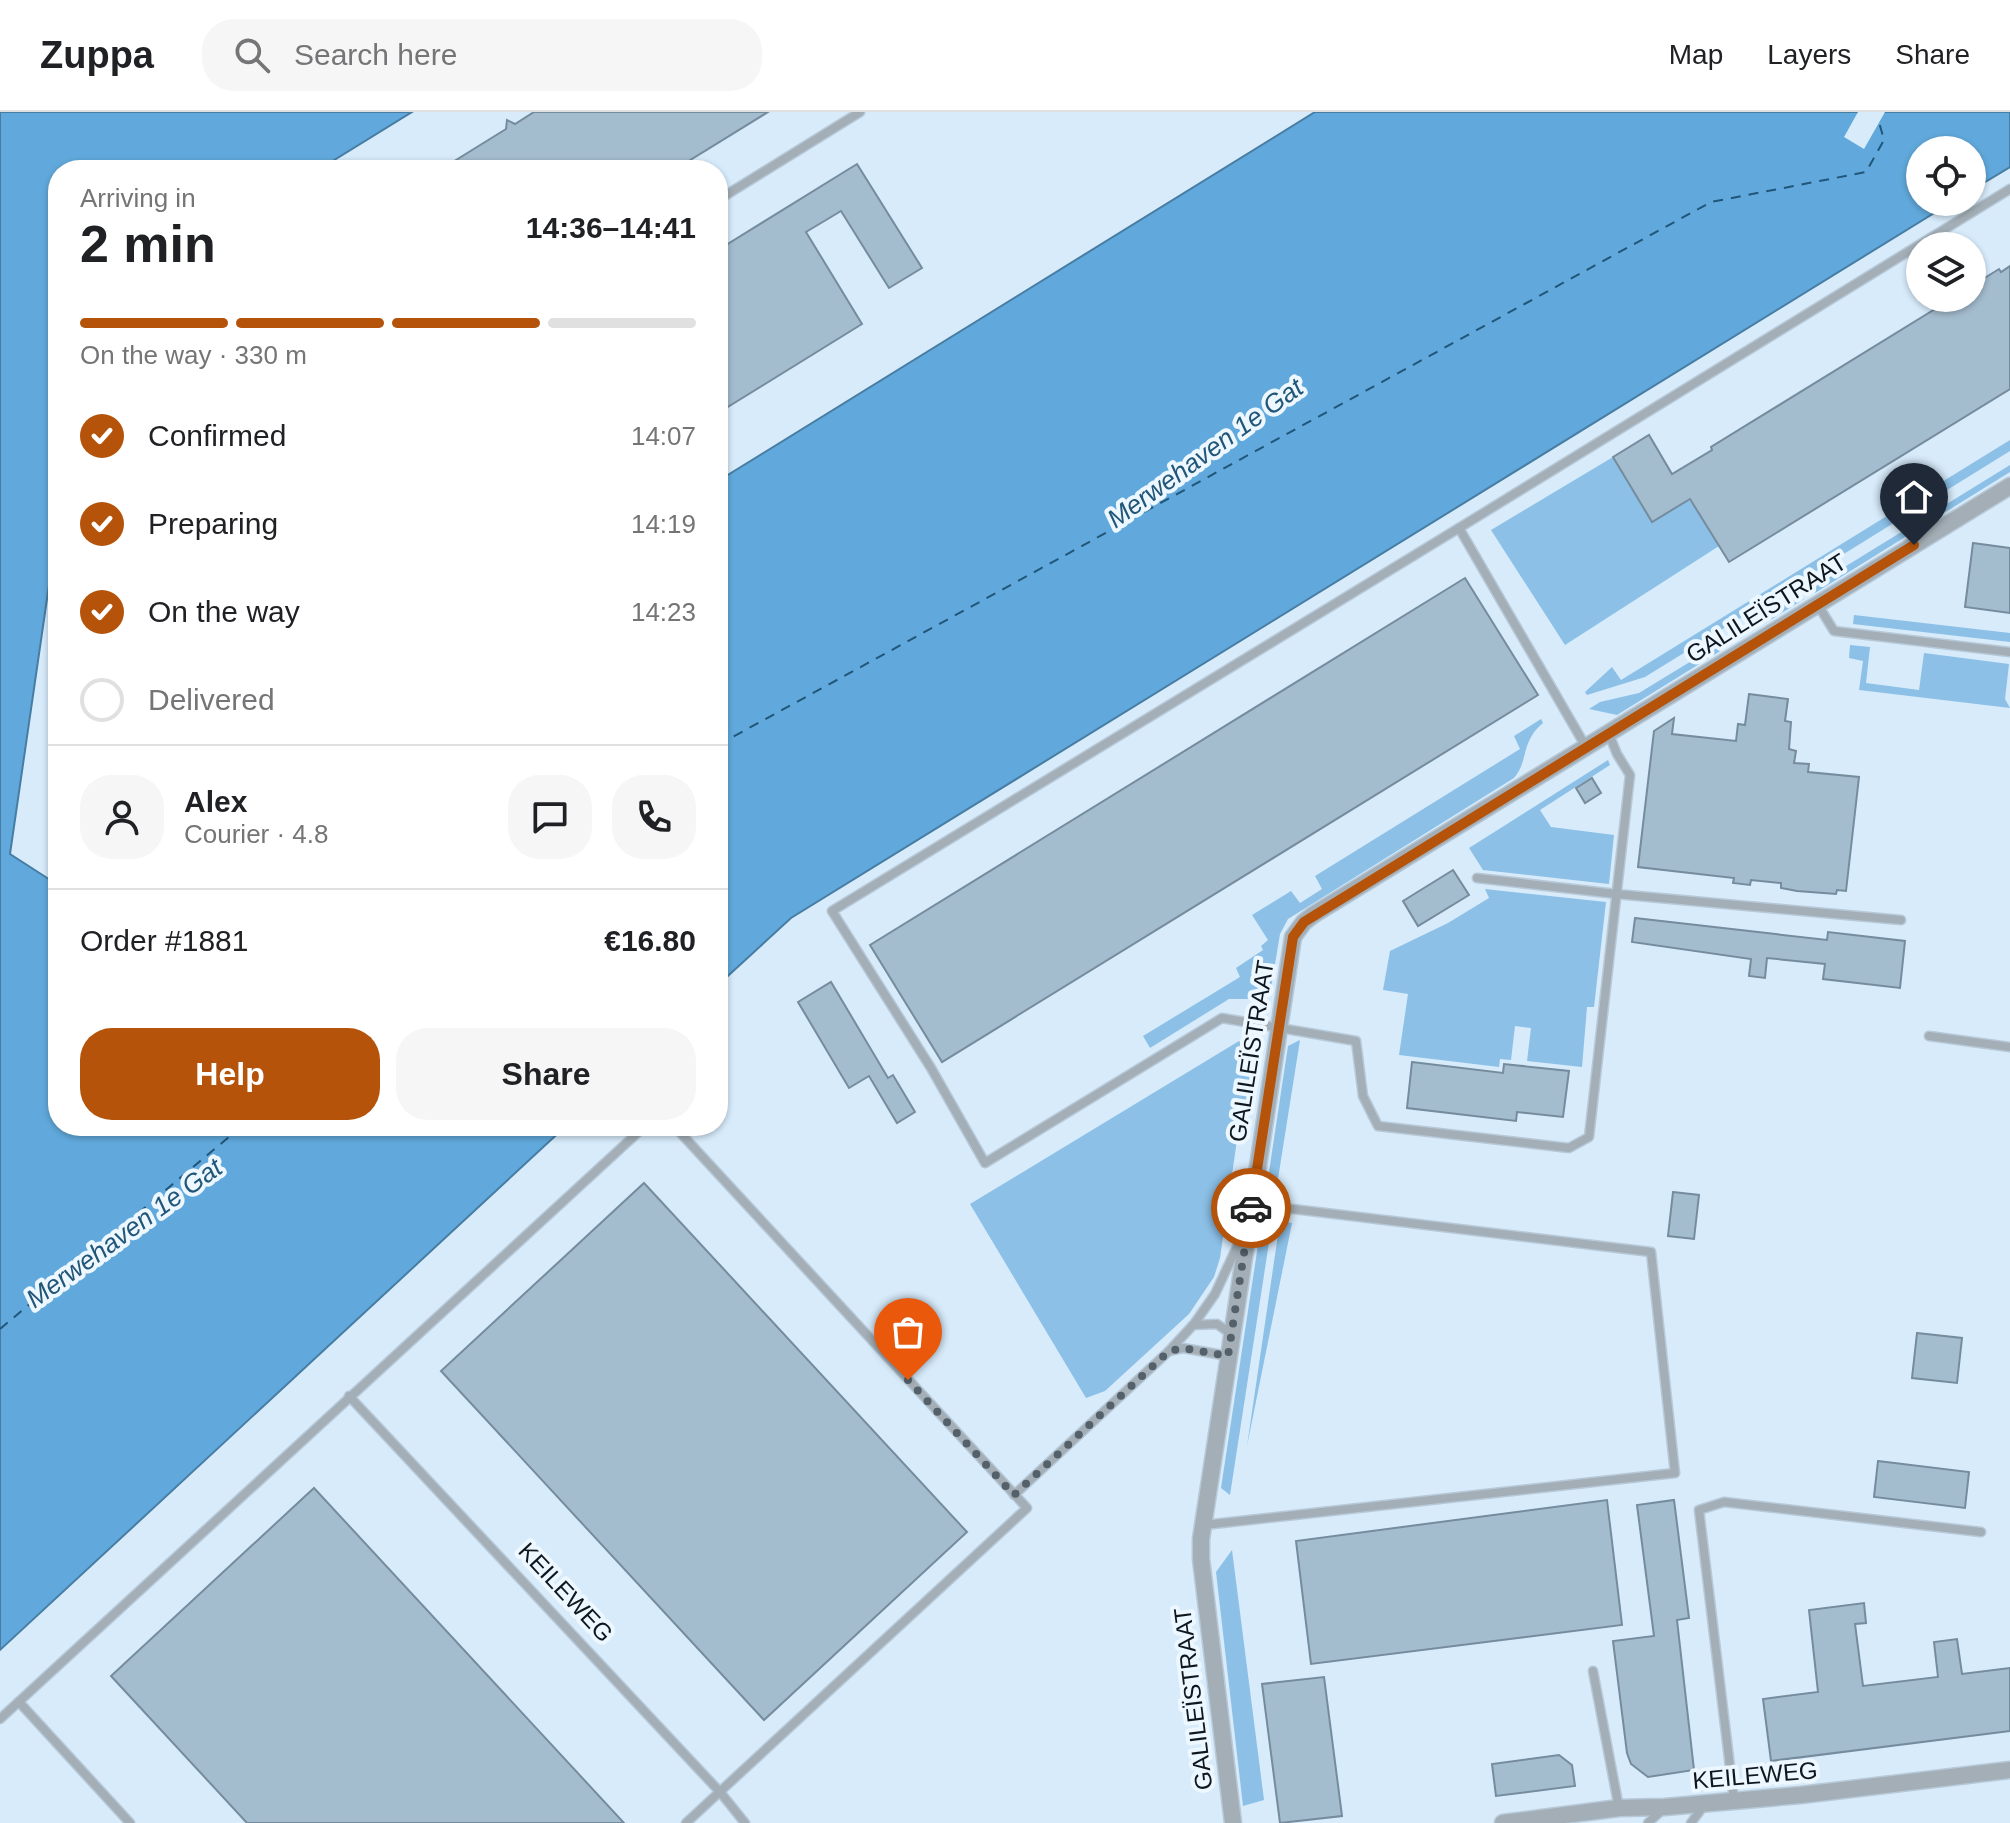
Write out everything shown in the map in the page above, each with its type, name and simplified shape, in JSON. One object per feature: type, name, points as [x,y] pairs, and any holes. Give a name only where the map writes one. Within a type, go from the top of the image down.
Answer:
[{"type":"street","name":"GALILEÏSTRAAT","points":[[1233,1823],[1201,1559],[1203,1525],[1293,937],[1304,922],[2010,486]]},
{"type":"street","name":"KEILEWEG","points":[[1503,1823],[1619,1808],[1705,1804],[2010,1770]]},
{"type":"lane","points":[[728,194],[860,112]]},
{"type":"lane","points":[[1609,734],[1630,775],[1589,1137],[1569,1148],[1378,1126],[1363,1096],[1356,1041],[1222,1018],[985,1163],[931,1068],[832,911],[2010,189]]},
{"type":"lane","points":[[1459,528],[1586,747]]},
{"type":"lane","points":[[1818,605],[1834,631],[2010,652]]},
{"type":"lane","points":[[1477,878],[1901,920]]},
{"type":"lane","points":[[1929,1036],[2010,1047]]},
{"type":"lane","points":[[0,1719],[634,1136]]},
{"type":"lane","points":[[683,1136],[1027,1508],[686,1823]]},
{"type":"lane","points":[[1203,1525],[1675,1473],[1651,1252],[1252,1204]]},
{"type":"lane","points":[[1014,1495],[1193,1325],[1215,1294],[1248,1225]]},
{"type":"lane","points":[[1193,1325],[1217,1324],[1232,1334]]},
{"type":"lane","points":[[1169,1351],[1183,1348],[1228,1356]]},
{"type":"lane","name":"KEILEWEG","points":[[349,1396],[720,1792],[745,1823]]},
{"type":"lane","points":[[1734,1801],[1699,1510],[1724,1502],[1981,1532]]},
{"type":"lane","points":[[1593,1671],[1619,1808]]},
{"type":"lane","points":[[19,1702],[130,1823]]},
{"type":"lane","points":[[1691,1823],[1705,1804]]},
{"type":"lane","points":[[1648,1823],[1665,1807]]},
{"type":"shaded area","points":[[2010,440],[2010,451],[1645,677],[1587,695],[1585,692],[1612,667],[1621,680]]},
{"type":"shaded area","points":[[1613,457],[1652,521],[1688,500],[1719,546],[1565,645],[1491,530]]},
{"type":"shaded area","points":[[2010,465],[2010,472],[1815,593],[1817,584]]},
{"type":"shaded area","points":[[1798,596],[1804,599],[1617,715],[1589,709],[1600,702],[1639,693]]},
{"type":"shaded area","points":[[1854,615],[2010,633],[2010,642],[1853,624]]},
{"type":"shaded area","points":[[1850,645],[1870,647],[1866,683],[1919,690],[1924,653],[2009,664],[2005,699],[2010,708],[1859,690],[1863,661],[1849,658]]},
{"type":"shaded area","points":[[1541,719],[1543,723],[1531,737],[1522,765],[1514,778],[1288,919],[1280,934],[1270,994],[1257,999],[1229,999],[1150,1048],[1143,1036],[1240,977],[1236,968],[1263,950],[1261,946],[1268,940],[1252,915],[1291,891],[1300,903],[1322,889],[1315,876],[1520,749],[1514,736]]},
{"type":"shaded area","points":[[1608,760],[1610,765],[1540,810],[1551,827],[1614,835],[1609,884],[1483,870],[1469,848]]},
{"type":"shaded area","points":[[1485,889],[1606,902],[1594,1007],[1587,1007],[1582,1067],[1527,1061],[1531,1028],[1515,1026],[1511,1060],[1500,1059],[1499,1067],[1399,1055],[1408,994],[1383,990],[1390,951],[1448,923],[1489,898]]},
{"type":"shaded area","points":[[1300,1040],[1277,1185],[1269,1172],[1288,1046]]},
{"type":"shaded area","points":[[1239,1041],[1258,1066],[1258,1077],[1240,1119],[1220,1258],[1214,1277],[1189,1314],[1105,1391],[1086,1398],[970,1204]]},
{"type":"shaded area","points":[[1280,1221],[1292,1223],[1247,1446]]},
{"type":"shaded area","points":[[1272,1223],[1230,1495],[1221,1488],[1260,1232]]},
{"type":"shaded area","points":[[1232,1550],[1264,1800],[1243,1806],[1216,1572]]},
{"type":"water","name":"Merwehaven 1e Gat","points":[[0,112],[412,112],[334,160],[48,160],[48,592],[10,854],[48,879],[48,1136],[555,1136],[0,1650]]},
{"type":"water","name":"Merwehaven 1e Gat","points":[[1315,112],[2010,112],[2010,167],[1986,182],[1986,136],[1906,136],[1906,216],[1929,216],[791,918],[728,976],[728,475]]},
{"type":"pier","points":[[1858,112],[1885,112],[1864,149],[1844,137]]},
{"type":"building","points":[[534,112],[768,112],[690,160],[456,160],[506,129],[507,120],[515,124]]},
{"type":"building","points":[[857,164],[922,268],[889,288],[841,211],[806,232],[862,324],[728,407],[728,244]]},
{"type":"building","points":[[2010,266],[2010,389],[1729,562],[1690,499],[1652,522],[1613,457],[1649,435],[1672,474],[1930,312],[1986,312],[1986,277],[1999,269],[2001,272]]},
{"type":"building","points":[[1973,543],[2010,548],[2010,613],[1965,607]]},
{"type":"building","points":[[1465,578],[1538,695],[942,1062],[870,945]]},
{"type":"building","points":[[1749,694],[1788,699],[1785,721],[1791,722],[1789,749],[1796,751],[1794,763],[1809,764],[1808,772],[1859,777],[1846,891],[1837,890],[1836,894],[1797,891],[1781,888],[1781,883],[1751,880],[1750,885],[1733,883],[1734,878],[1638,867],[1654,731],[1674,718],[1672,734],[1736,741],[1738,724],[1745,725]]},
{"type":"building","points":[[1592,778],[1601,793],[1585,803],[1576,788]]},
{"type":"building","points":[[1453,870],[1469,895],[1418,926],[1403,901]]},
{"type":"building","points":[[1635,918],[1827,940],[1828,932],[1905,941],[1900,988],[1823,979],[1825,964],[1767,958],[1765,978],[1749,976],[1751,959],[1632,942]]},
{"type":"building","points":[[831,982],[888,1078],[893,1075],[915,1112],[897,1123],[869,1076],[849,1088],[798,1002]]},
{"type":"building","points":[[1412,1062],[1503,1073],[1504,1064],[1569,1071],[1563,1117],[1517,1112],[1516,1121],[1407,1108]]},
{"type":"building","points":[[644,1183],[967,1532],[764,1720],[441,1371]]},
{"type":"building","points":[[1673,1192],[1699,1195],[1694,1239],[1668,1236]]},
{"type":"building","points":[[1917,1333],[1962,1338],[1957,1383],[1912,1378]]},
{"type":"building","points":[[1878,1461],[1969,1472],[1965,1508],[1874,1497]]},
{"type":"building","points":[[314,1488],[624,1823],[247,1823],[111,1676]]},
{"type":"building","points":[[1607,1500],[1622,1625],[1311,1664],[1296,1541]]},
{"type":"building","points":[[1674,1500],[1689,1618],[1677,1620],[1694,1770],[1648,1777],[1631,1764],[1627,1753],[1613,1641],[1654,1636],[1637,1505]]},
{"type":"building","points":[[1864,1603],[1866,1623],[1855,1624],[1863,1686],[1938,1677],[1934,1642],[1957,1639],[1962,1674],[2010,1668],[2010,1731],[1771,1761],[1763,1699],[1818,1692],[1809,1610]]},
{"type":"building","points":[[1324,1677],[1342,1816],[1280,1823],[1262,1684]]},
{"type":"building","points":[[1559,1755],[1572,1765],[1575,1786],[1496,1796],[1492,1764]]},
{"type":"ferry route","points":[[728,740],[1711,202],[1866,172],[1884,140],[1879,122]]},
{"type":"ferry route","points":[[0,1329],[230,1136]]},
{"type":"way so far","points":[[908,1380],[1014,1495],[1169,1351],[1183,1348],[1228,1356],[1251,1208]]},
{"type":"route","points":[[1251,1208],[1293,937],[1304,922],[1914,545]]}]
